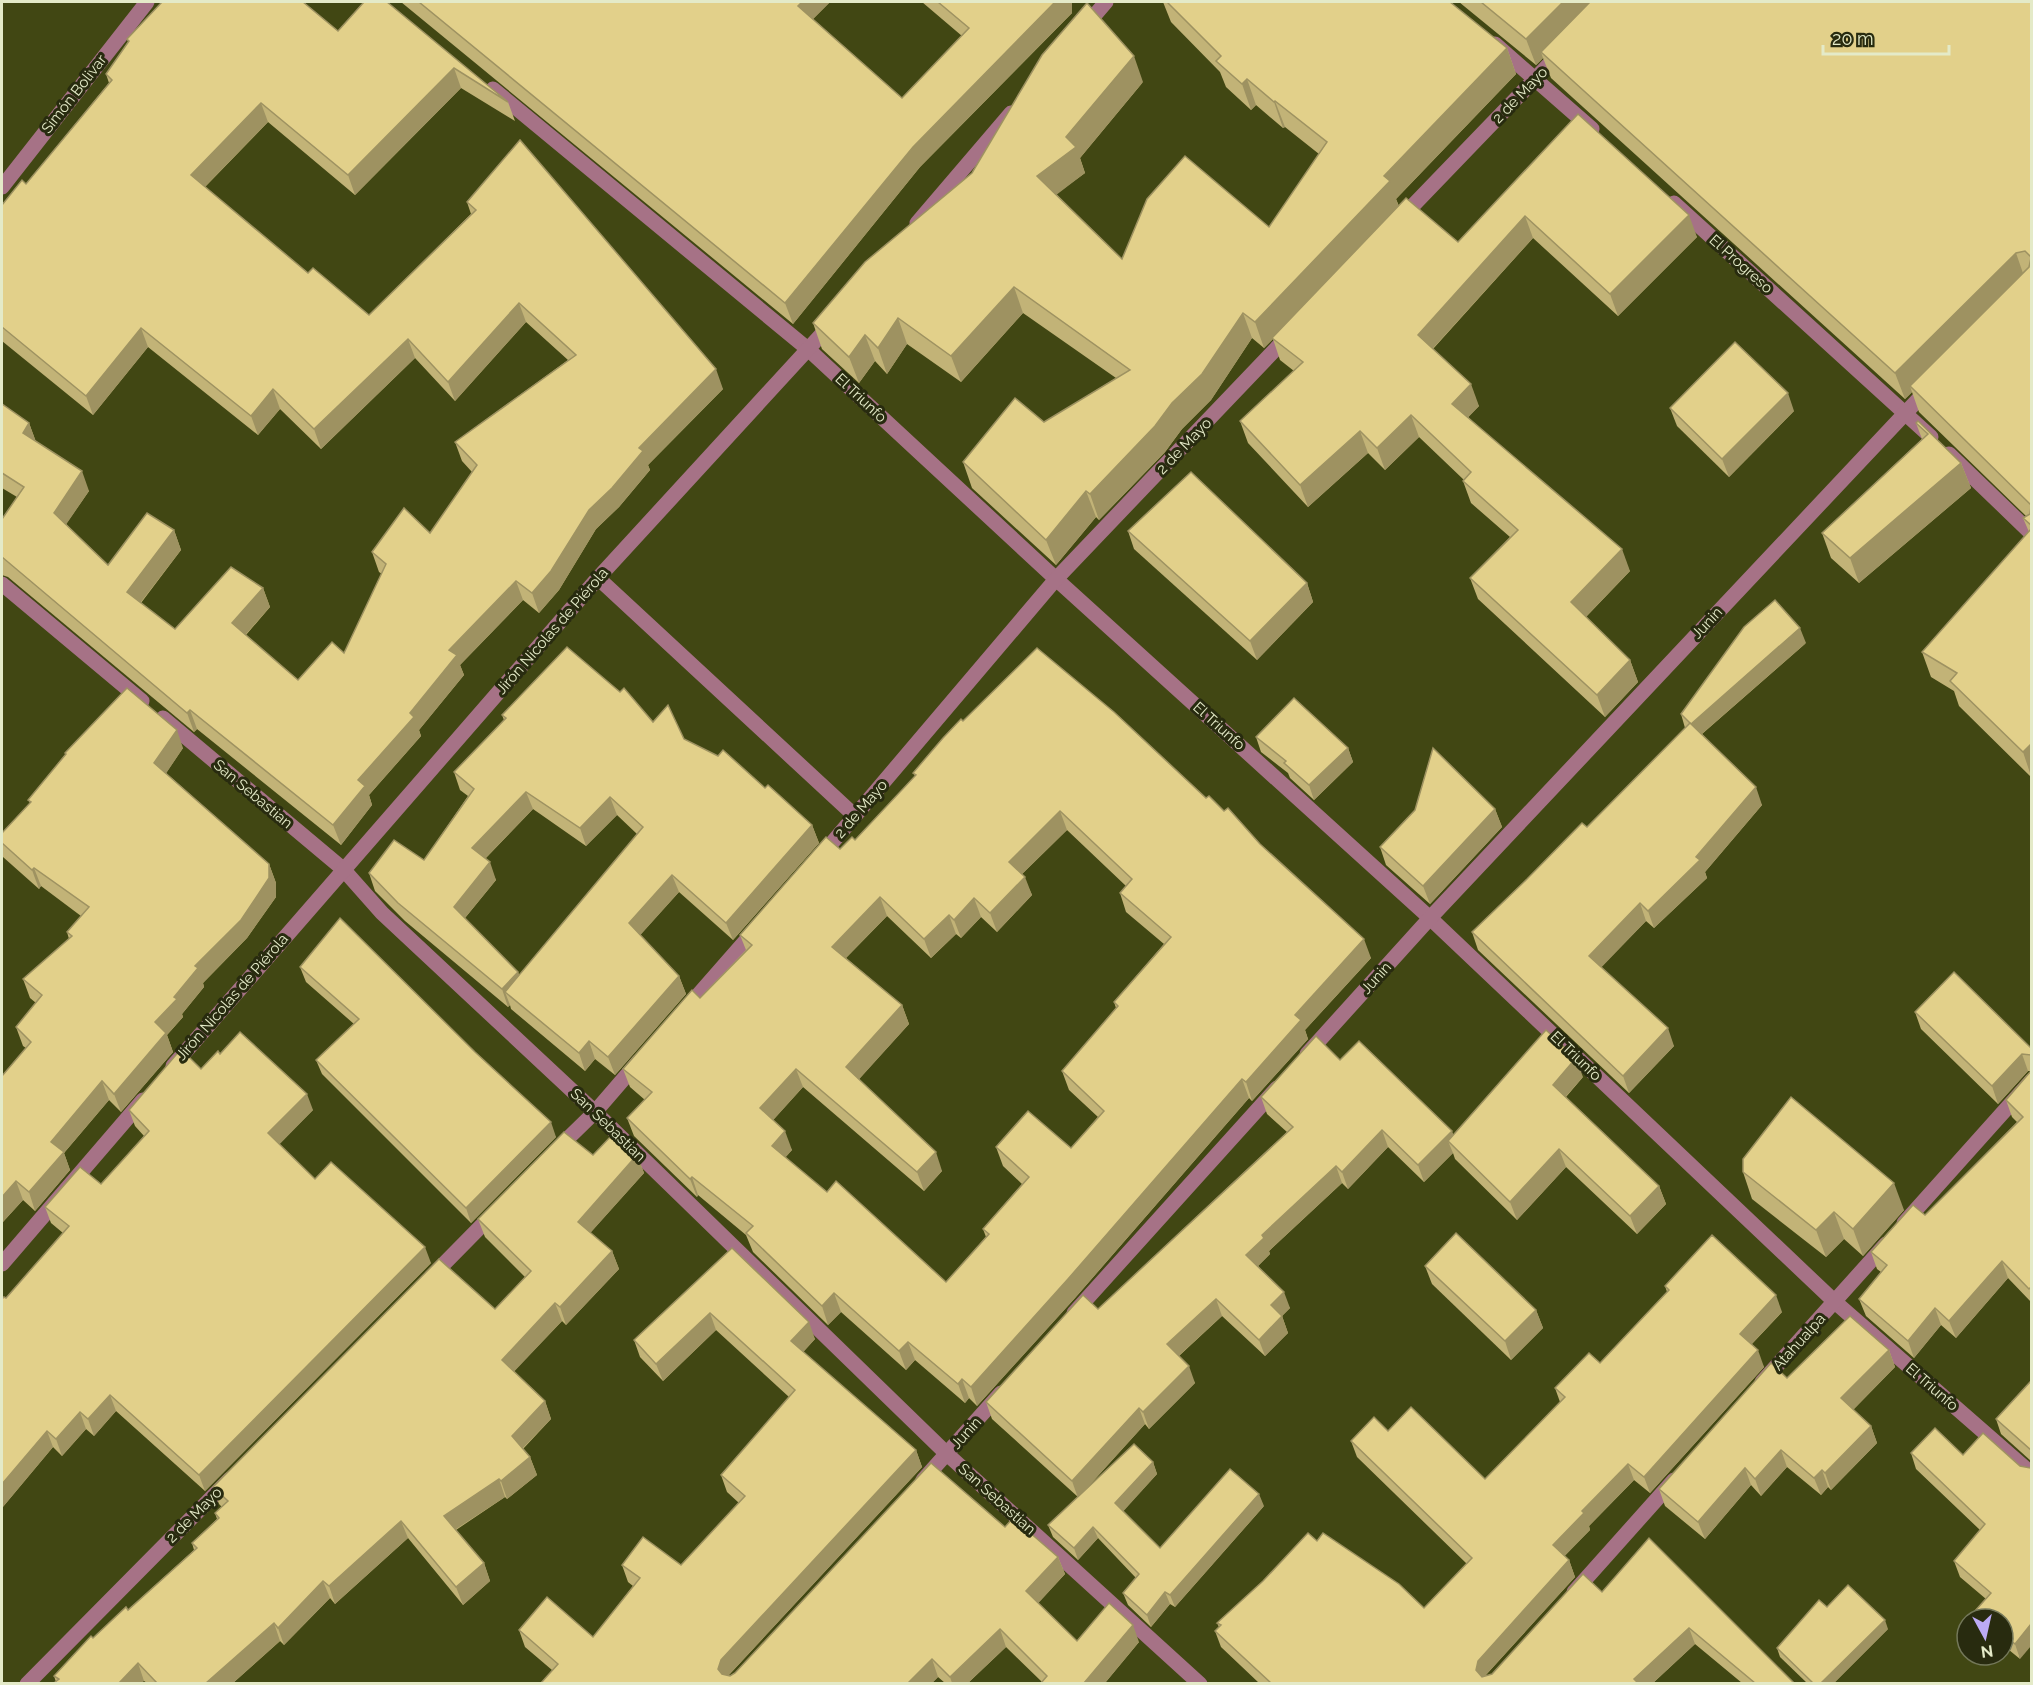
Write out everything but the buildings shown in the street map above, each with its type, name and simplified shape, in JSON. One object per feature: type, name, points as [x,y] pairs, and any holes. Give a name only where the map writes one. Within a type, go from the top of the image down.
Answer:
[{"type":"street","name":"Simón Bolivar","points":[[2,187],[147,2]]},
{"type":"street","points":[[1076,37],[1106,2]]},
{"type":"street","points":[[1481,32],[1536,78],[1606,142]]},
{"type":"street","name":"2 de Mayo","points":[[1387,233],[1569,44]]},
{"type":"street","name":"El Triunfo","points":[[478,77],[809,350],[1056,579],[1430,918],[1834,1302],[2031,1474]]},
{"type":"street","points":[[908,234],[1022,100]]},
{"type":"street","name":"El Progreso","points":[[1659,189],[1905,412],[2031,534]]},
{"type":"street","name":"Jirón Nicolas de Piérola","points":[[165,1075],[598,578],[809,350],[839,314]]},
{"type":"street","name":"2 de Mayo","points":[[808,870],[1056,579],[1296,328]]},
{"type":"street","name":"Junin","points":[[1065,1322],[1430,918],[1905,412],[1939,379]]},
{"type":"street","points":[[598,578],[855,816]]},
{"type":"street","name":"San Sebastian","points":[[2,584],[343,869],[382,913],[595,1112],[946,1454],[1200,1683]]},
{"type":"street","points":[[674,1022],[769,915]]},
{"type":"street","points":[[544,1162],[595,1112],[650,1049]]},
{"type":"street","name":"Atahualpa","points":[[1755,1391],[2031,1080]]},
{"type":"street","points":[[2,1264],[149,1093]]},
{"type":"street","points":[[419,1288],[503,1204]]},
{"type":"street","name":"Junin","points":[[913,1492],[1010,1383]]},
{"type":"street","name":"2 de Mayo","points":[[27,1683],[244,1465]]},
{"type":"street","points":[[1563,1604],[1683,1471]]}]
